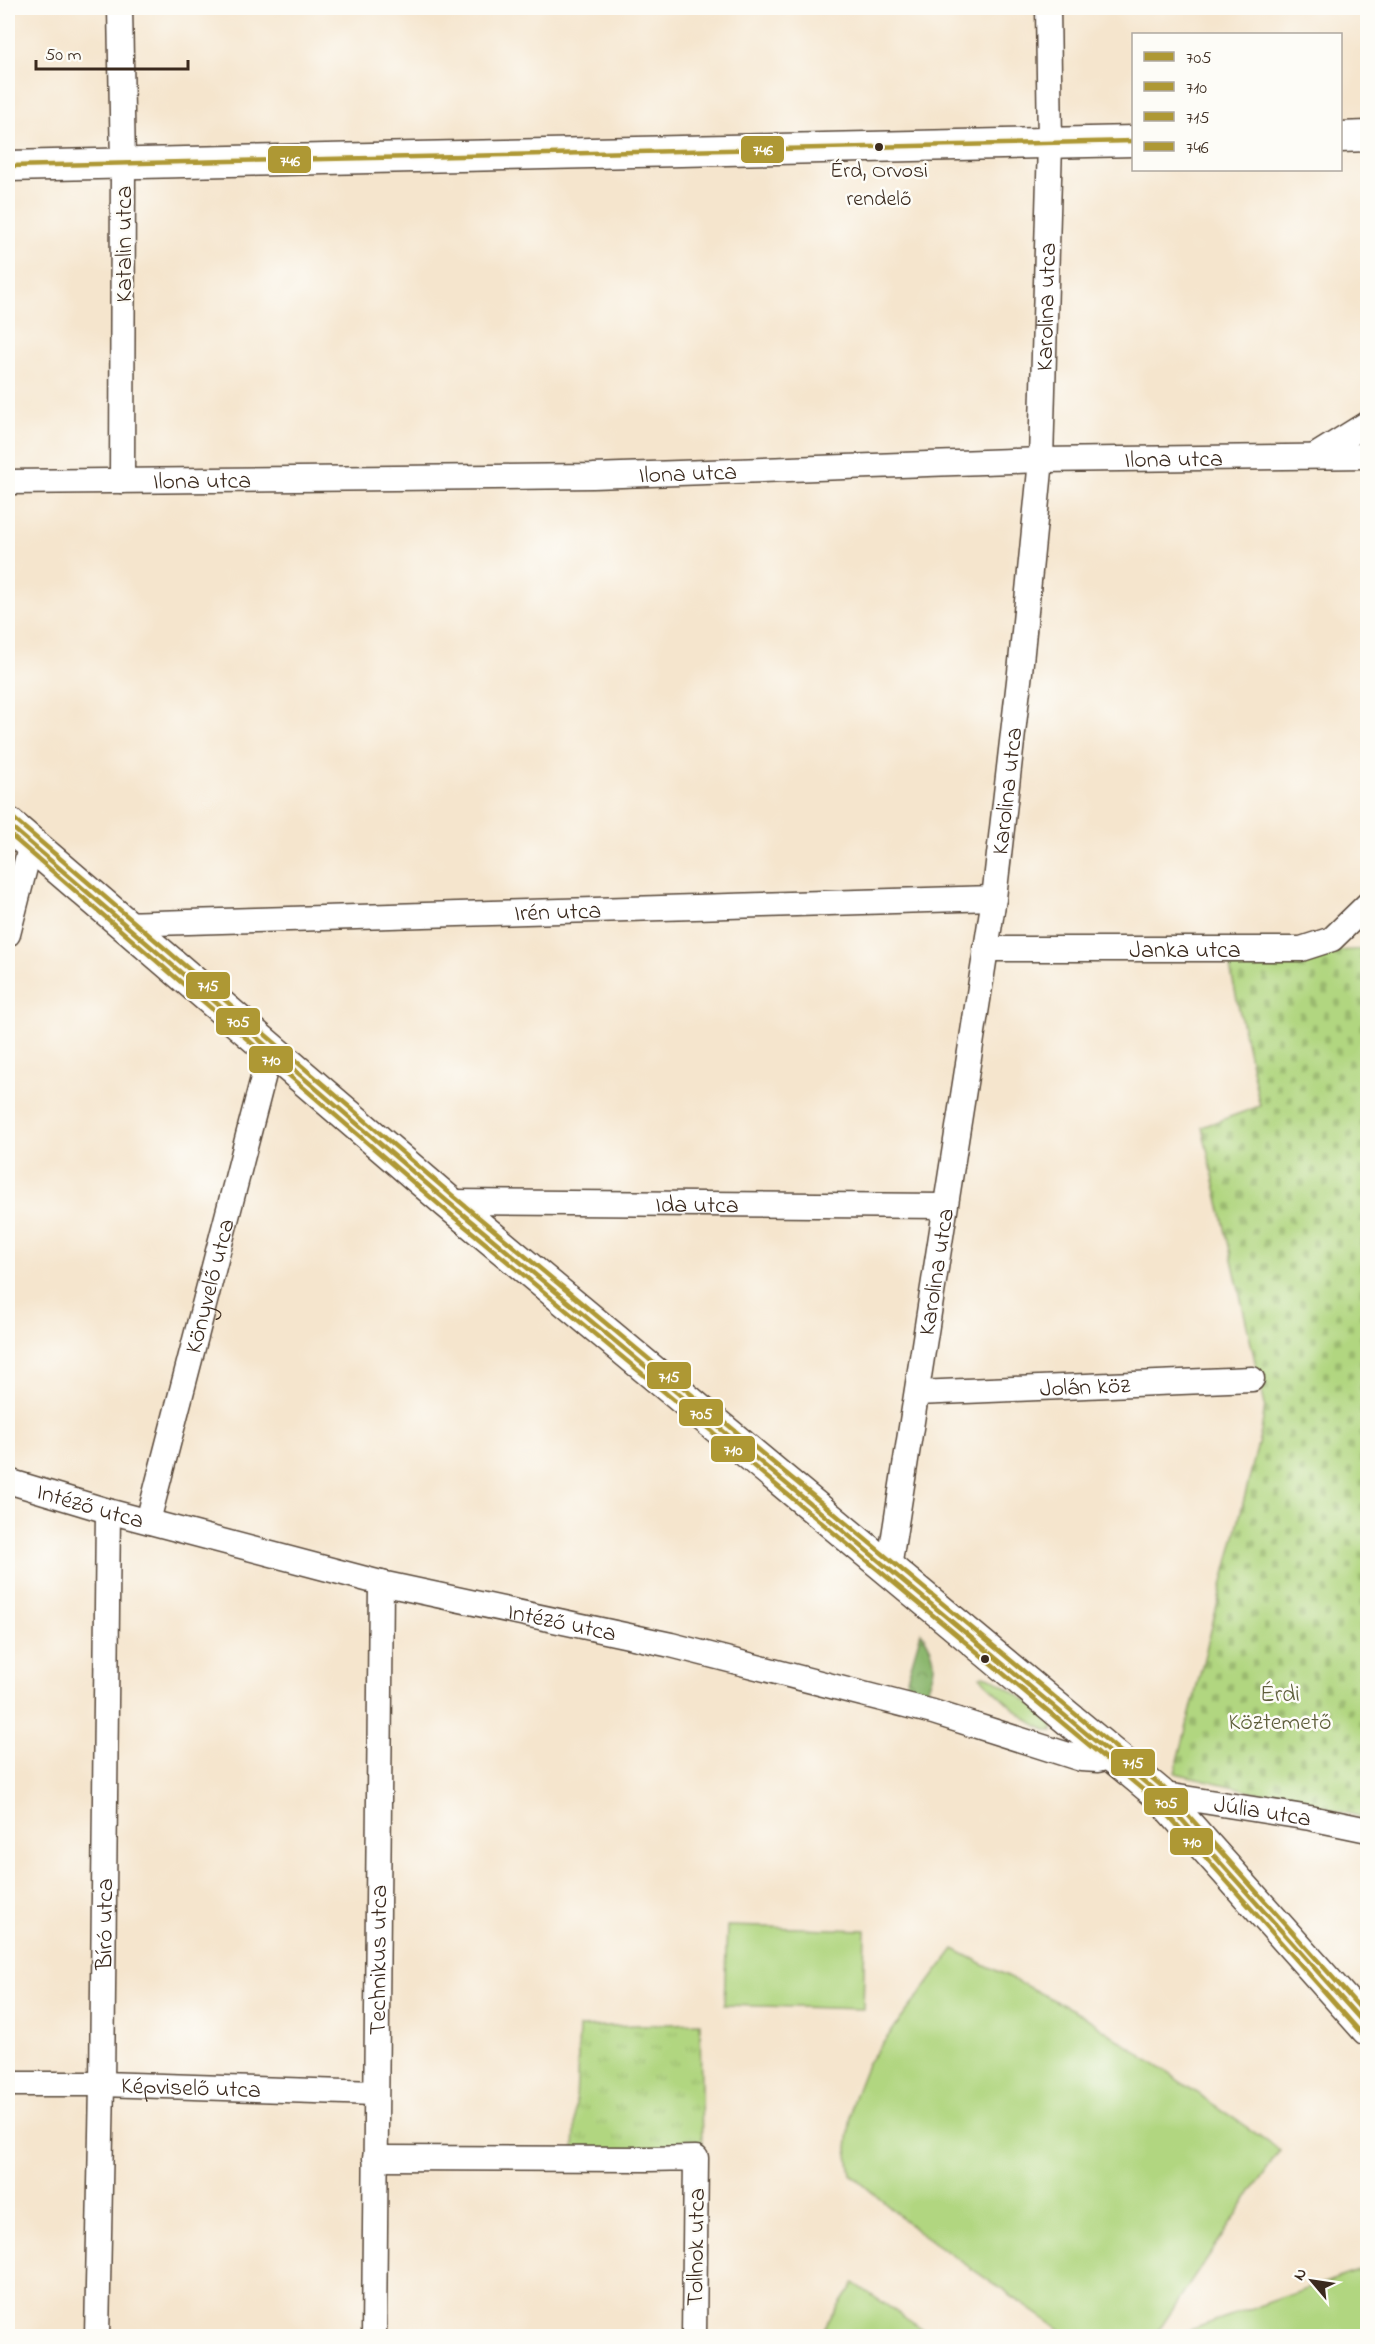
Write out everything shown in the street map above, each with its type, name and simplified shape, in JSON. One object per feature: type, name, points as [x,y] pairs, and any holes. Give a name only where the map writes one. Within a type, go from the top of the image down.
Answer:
[{"type":"main road","points":[[19,834],[448,1202],[1159,1794],[1368,2029]]},
{"type":"street","name":"Katalin utca","points":[[120,8],[123,165],[122,481]]},
{"type":"street","name":"Karolina utca","points":[[889,1568],[994,898],[1020,672],[1041,460],[1050,143],[1048,8]]},
{"type":"street","points":[[1342,136],[1368,136]]},
{"type":"street","points":[[8,166],[1132,141]]},
{"type":"street","points":[[1315,456],[1368,423]]},
{"type":"street","name":"Ilona utca","points":[[8,482],[593,476],[1041,460],[1368,456]]},
{"type":"street","points":[[8,934],[19,834]]},
{"type":"street","name":"Irén utca","points":[[123,924],[994,898]]},
{"type":"street","name":"Janka utca","points":[[986,949],[1301,949],[1332,939],[1368,904]]},
{"type":"street","name":"Könyvelő utca","points":[[148,1521],[270,1051]]},
{"type":"street","name":"Ida utca","points":[[448,1202],[945,1206]]},
{"type":"street","name":"Jolán köz","points":[[918,1394],[1252,1379]]},
{"type":"street","name":"Intéző utca","points":[[8,1481],[108,1511],[381,1583],[670,1645],[933,1712],[1081,1760],[1098,1760],[1113,1756]]},
{"type":"street","name":"Bíró utca","points":[[97,2337],[108,1511]]},
{"type":"street","name":"Technikus utca","points":[[374,2337],[381,1583]]},
{"type":"street","name":"Júlia utca","points":[[1159,1794],[1311,1818],[1368,1830]]},
{"type":"street","name":"Képviselő utca","points":[[8,2084],[102,2084],[375,2093]]},
{"type":"street","name":"Tollnok utca","points":[[375,2158],[647,2160],[696,2157],[694,2337]]},
{"type":"green space","name":"Érdi Köztemető","points":[[1367,949],[1367,1818],[1175,1773],[1261,1432],[1265,1405],[1202,1127],[1260,1106],[1228,958]]},
{"type":"green space","points":[[921,1632],[931,1649],[934,1671],[924,1697],[919,1698],[903,1693]]},
{"type":"green space","points":[[984,1675],[993,1678],[1053,1719],[1053,1731],[1027,1719],[985,1682],[981,1677]]},
{"type":"green space","points":[[727,1926],[865,1930],[863,2009],[724,2005]]},
{"type":"green space","points":[[954,1949],[1081,2014],[1280,2150],[1155,2336],[1069,2336],[917,2231],[851,2174],[847,2148],[853,2100],[867,2064]]},
{"type":"green space","points":[[700,2023],[702,2155],[574,2153],[579,2027]]},
{"type":"green space","points":[[1367,2268],[1367,2336],[1172,2336]]},
{"type":"green space","points":[[854,2283],[932,2336],[819,2336]]},
{"type":"transit line","name":"746","points":[[8,166],[1132,141]]},
{"type":"transit line","name":"715","points":[[13,818],[453,1196],[1164,1788],[1368,2017]]},
{"type":"transit line","name":"705","points":[[8,824],[448,1202],[1159,1794],[1368,2028]]},
{"type":"transit line","name":"710","points":[[8,833],[443,1208],[1154,1799],[1362,2034]]},
{"type":"place","name":"Érd, Orvosi rendelő","points":[[879,147]]}]
